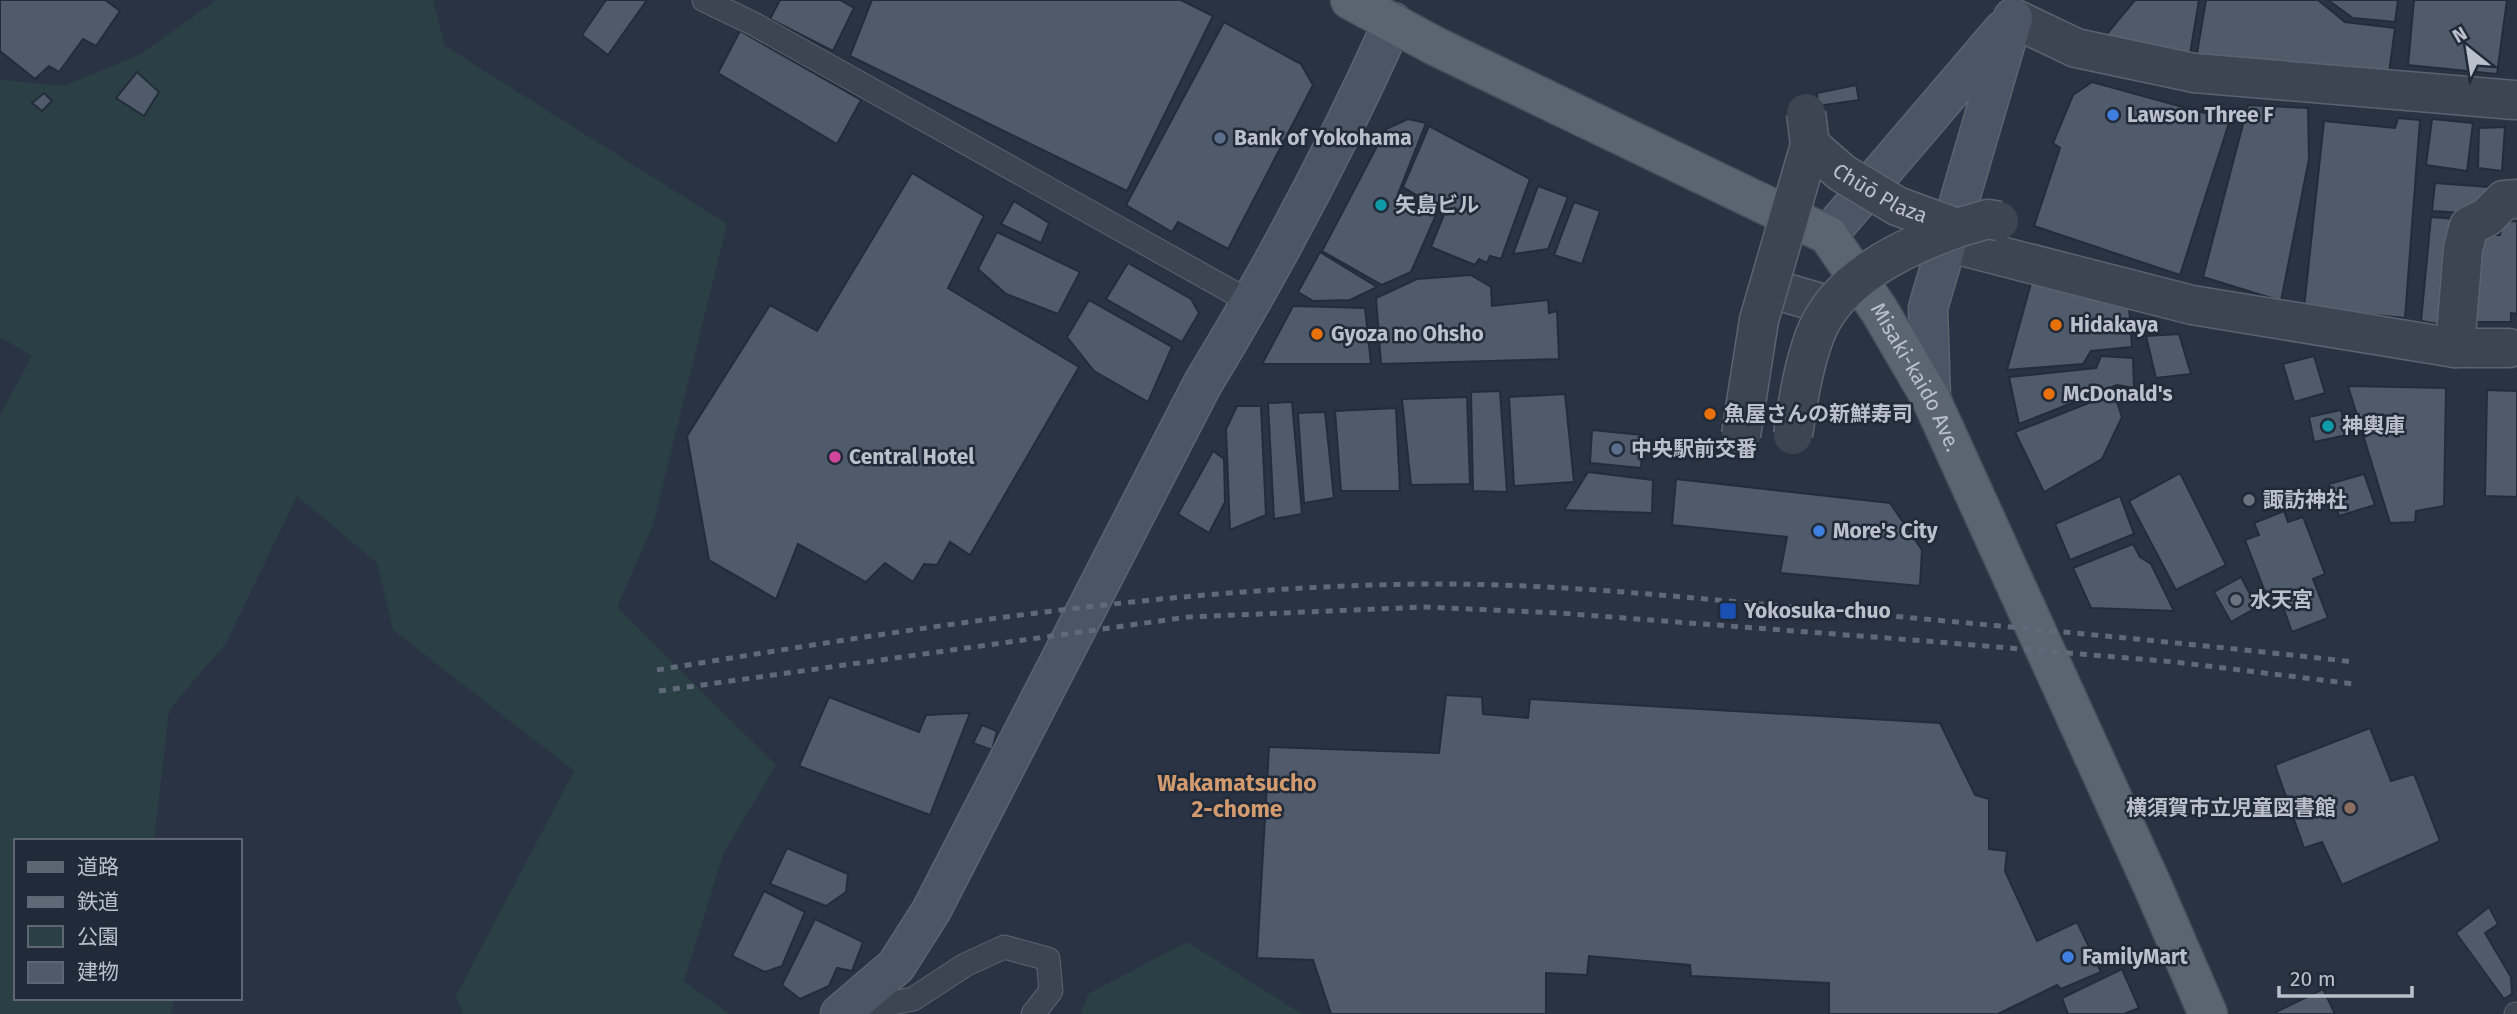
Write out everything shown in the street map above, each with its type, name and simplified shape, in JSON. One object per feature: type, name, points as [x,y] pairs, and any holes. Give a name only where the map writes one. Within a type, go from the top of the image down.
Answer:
[{"type":"main road","name":"Misaki-kaido Ave.","points":[[1350,0],[1398,11],[1435,46],[1828,235],[1880,310],[1931,399],[2208,1014]]},
{"type":"street","points":[[2022,9],[2076,48],[2194,73],[2516,89]]},
{"type":"street","points":[[1931,399],[1928,308],[2022,9]]},
{"type":"street","points":[[1828,235],[2022,9]]},
{"type":"street","points":[[842,1013],[896,966],[931,911],[1202,385],[1252,303],[1369,77],[1398,11]]},
{"type":"street","name":"Chūō Plaza","points":[[1741,435],[1759,320],[1808,129],[1842,173],[1952,235]]},
{"type":"street","points":[[2455,348],[2463,248],[2469,226],[2487,217],[2504,200],[2517,199]]},
{"type":"street","name":"Chūō Plaza","points":[[1793,435],[1802,376],[1815,333],[1831,306],[1866,274],[1911,244],[1952,235],[1988,219],[1999,220]]},
{"type":"street","points":[[1952,235],[2192,305],[2455,348],[2509,348]]},
{"type":"street","points":[[1769,288],[1831,306]]},
{"type":"lane","points":[[704,0],[754,24],[1252,303]]},
{"type":"lane","points":[[842,1013],[913,999],[965,965],[1004,947],[1048,959],[1051,991],[1032,1014]]},
{"type":"green space","points":[[216,0],[433,0],[445,46],[727,224],[653,525],[617,607],[776,765],[724,852],[684,981],[729,1014],[463,1014],[456,996],[574,771],[393,630],[377,563],[297,496],[226,643],[169,710],[154,839],[14,839],[14,1000],[174,1000],[171,1014],[0,1014],[0,415],[32,356],[0,337],[0,80],[64,86],[141,54]]},
{"type":"green space","points":[[1187,942],[1302,1014],[1081,1014],[1088,994]]},
{"type":"building","points":[[0,0],[105,0],[120,11],[96,46],[83,39],[59,72],[49,66],[35,79],[0,51]]},
{"type":"building","points":[[606,0],[647,0],[608,55],[582,35]]},
{"type":"building","points":[[780,0],[840,0],[854,8],[833,51],[770,19]]},
{"type":"building","points":[[872,0],[1181,0],[1213,16],[1127,191],[850,56]]},
{"type":"building","points":[[2135,0],[2199,0],[2190,54],[2105,36]]},
{"type":"building","points":[[2206,0],[2318,0],[2345,22],[2395,28],[2388,81],[2196,59]]},
{"type":"building","points":[[2328,0],[2398,0],[2395,22],[2353,18]]},
{"type":"building","points":[[2414,0],[2507,0],[2497,74],[2408,65]]},
{"type":"building","points":[[1224,22],[1301,64],[1313,85],[1228,249],[1178,222],[1172,232],[1126,205]]},
{"type":"building","points":[[740,31],[861,100],[837,144],[718,73]]},
{"type":"building","points":[[137,72],[159,92],[144,116],[116,98]]},
{"type":"building","points":[[2092,82],[2230,120],[2180,275],[2034,226],[2060,148],[2053,143],[2073,95]]},
{"type":"building","points":[[1856,85],[1859,100],[1818,106],[1817,93]]},
{"type":"building","points":[[44,93],[52,101],[42,111],[32,103]]},
{"type":"building","points":[[2248,105],[2308,108],[2309,159],[2281,301],[2203,277]]},
{"type":"building","points":[[2398,118],[2420,120],[2405,318],[2304,308],[2324,121],[2395,128]]},
{"type":"building","name":"矢島ビル","points":[[1408,119],[1426,123],[1398,194],[1436,215],[1411,272],[1382,285],[1322,251],[1386,129]]},
{"type":"building","points":[[2432,119],[2473,123],[2467,171],[2426,165]]},
{"type":"building","points":[[1429,126],[1530,179],[1501,259],[1490,256],[1487,263],[1479,259],[1475,265],[1431,247],[1445,212],[1403,187]]},
{"type":"building","points":[[2505,127],[2502,171],[2478,168],[2479,128]]},
{"type":"building","points":[[912,173],[984,216],[948,288],[1079,367],[970,555],[950,542],[937,565],[924,564],[913,582],[885,563],[866,582],[798,544],[776,599],[709,560],[687,436],[770,305],[817,331]]},
{"type":"building","points":[[2435,183],[2489,187],[2490,200],[2464,213],[2432,211]]},
{"type":"building","points":[[1538,186],[1568,197],[1548,249],[1513,254]]},
{"type":"building","points":[[1014,201],[1049,223],[1041,243],[1001,224]]},
{"type":"building","points":[[1574,202],[1600,211],[1582,264],[1554,255]]},
{"type":"building","points":[[2431,217],[2456,219],[2448,326],[2421,321]]},
{"type":"building","points":[[2517,221],[2517,314],[2511,313],[2511,322],[2477,322],[2477,235],[2500,235],[2503,222]]},
{"type":"building","points":[[997,232],[1080,272],[1058,314],[1006,294],[978,269]]},
{"type":"building","points":[[1320,252],[1377,287],[1350,300],[1313,301],[1298,292]]},
{"type":"building","points":[[1128,263],[1191,299],[1199,313],[1182,342],[1106,299]]},
{"type":"building","points":[[1471,275],[1491,287],[1492,306],[1548,300],[1549,313],[1557,311],[1559,359],[1381,364],[1376,298],[1417,279]]},
{"type":"building","points":[[2033,276],[2129,306],[2132,347],[2091,351],[2083,364],[2007,370]]},
{"type":"building","points":[[1089,300],[1172,347],[1148,402],[1094,371],[1067,337]]},
{"type":"building","points":[[1293,306],[1365,308],[1371,364],[1262,364]]},
{"type":"building","points":[[2179,334],[2191,374],[2156,378],[2146,336]]},
{"type":"building","points":[[2101,356],[2133,358],[2134,388],[2117,385],[2019,424],[2009,377],[2096,368]]},
{"type":"building","points":[[2314,356],[2325,393],[2294,402],[2283,364]]},
{"type":"building","points":[[2348,386],[2446,388],[2444,506],[2416,511],[2415,522],[2390,523]]},
{"type":"building","points":[[2487,390],[2517,391],[2517,497],[2485,496]]},
{"type":"building","points":[[1500,391],[1507,492],[1473,491],[1471,392]]},
{"type":"building","points":[[2114,393],[2122,417],[2102,459],[2044,492],[2015,432]]},
{"type":"building","points":[[1565,394],[1574,482],[1514,486],[1509,397]]},
{"type":"building","points":[[1467,397],[1470,484],[1411,485],[1402,399]]},
{"type":"building","points":[[1292,402],[1302,514],[1274,519],[1268,403]]},
{"type":"building","points":[[1237,406],[1261,406],[1266,515],[1230,530],[1226,429]]},
{"type":"building","points":[[1396,408],[1400,491],[1341,491],[1335,411]]},
{"type":"building","name":"神輿庫","points":[[2341,410],[2347,435],[2314,442],[2309,417]]},
{"type":"building","points":[[1325,412],[1334,498],[1304,503],[1298,413]]},
{"type":"building","name":"中央駅前交番","points":[[1592,430],[1643,435],[1641,468],[1590,463]]},
{"type":"building","points":[[1213,451],[1224,459],[1225,502],[1209,533],[1178,514]]},
{"type":"building","points":[[1588,472],[1653,480],[1652,513],[1564,510]]},
{"type":"building","points":[[2180,473],[2226,565],[2176,590],[2129,501]]},
{"type":"building","points":[[2364,474],[2375,505],[2339,516],[2329,484]]},
{"type":"building","name":"More's City","points":[[1676,479],[1890,503],[1922,550],[1920,586],[1780,573],[1787,537],[1672,525]]},
{"type":"building","points":[[2120,496],[2134,534],[2070,560],[2055,524]]},
{"type":"building","name":"諏訪神社","points":[[2284,511],[2288,522],[2303,517],[2325,574],[2313,579],[2328,618],[2292,632],[2278,593],[2267,597],[2245,540],[2259,535],[2254,523]]},
{"type":"building","points":[[2133,544],[2140,557],[2151,564],[2174,611],[2091,608],[2073,568]]},
{"type":"building","name":"水天宮","points":[[2241,577],[2257,607],[2231,622],[2214,592]]},
{"type":"building","points":[[1446,695],[1482,697],[1483,714],[1528,718],[1530,699],[1940,723],[1975,795],[1989,799],[1989,849],[2007,851],[2005,871],[2037,941],[2077,922],[2101,972],[2061,989],[2057,985],[1998,1014],[1829,1014],[1829,983],[1691,976],[1690,965],[1589,956],[1587,975],[1546,973],[1546,1014],[1331,1014],[1313,960],[1257,958],[1269,747],[1439,753]]},
{"type":"building","points":[[829,697],[919,732],[926,715],[970,713],[930,815],[799,766]]},
{"type":"building","points":[[982,725],[997,731],[992,750],[973,743]]},
{"type":"building","points":[[2370,728],[2391,781],[2414,774],[2440,841],[2342,885],[2322,842],[2304,848],[2275,765]]},
{"type":"building","points":[[787,848],[848,874],[846,892],[826,906],[770,884]]},
{"type":"building","points":[[764,891],[805,912],[782,966],[765,972],[732,956]]},
{"type":"building","points":[[2489,907],[2498,924],[2485,933],[2511,977],[2512,994],[2504,999],[2456,933]]},
{"type":"building","points":[[815,919],[863,942],[852,971],[837,968],[829,986],[800,999],[782,985]]},
{"type":"building","points":[[2122,969],[2139,1008],[2124,1014],[2068,1014],[2062,998]]},
{"type":"building","points":[[2323,989],[2335,1014],[2277,1014],[2276,1012]]},
{"type":"railway","points":[[657,670],[943,626],[1134,602],[1230,593],[1423,584],[1524,586],[1675,596],[2090,634],[2354,662]]},
{"type":"railway","points":[[659,691],[1188,617],[1424,607],[1559,613],[1926,641],[2175,662],[2354,684]]},
{"type":"place","name":"Lawson Three F","points":[[2113,115]]},
{"type":"place","name":"Bank of Yokohama","points":[[1220,138]]},
{"type":"place","name":"矢島ビル","points":[[1381,205]]},
{"type":"place","name":"Hidakaya","points":[[2056,325]]},
{"type":"place","name":"Gyoza no Ohsho","points":[[1317,334]]},
{"type":"place","name":"McDonald's","points":[[2049,394]]},
{"type":"place","name":"魚屋さんの新鮮寿司","points":[[1710,414]]},
{"type":"place","name":"神輿庫","points":[[2328,426]]},
{"type":"place","name":"中央駅前交番","points":[[1617,449]]},
{"type":"place","name":"Central Hotel","points":[[835,457]]},
{"type":"place","name":"諏訪神社","points":[[2249,500]]},
{"type":"place","name":"More's City","points":[[1819,531]]},
{"type":"place","name":"水天宮","points":[[2236,600]]},
{"type":"place","name":"Yokosuka-chuo","points":[[1728,611]]},
{"type":"place","name":"横須賀市立児童図書館","points":[[2350,808]]},
{"type":"place","name":"FamilyMart","points":[[2068,957]]},
{"type":"district","name":"Wakamatsucho 2-chome","points":[[1237,796]]}]
